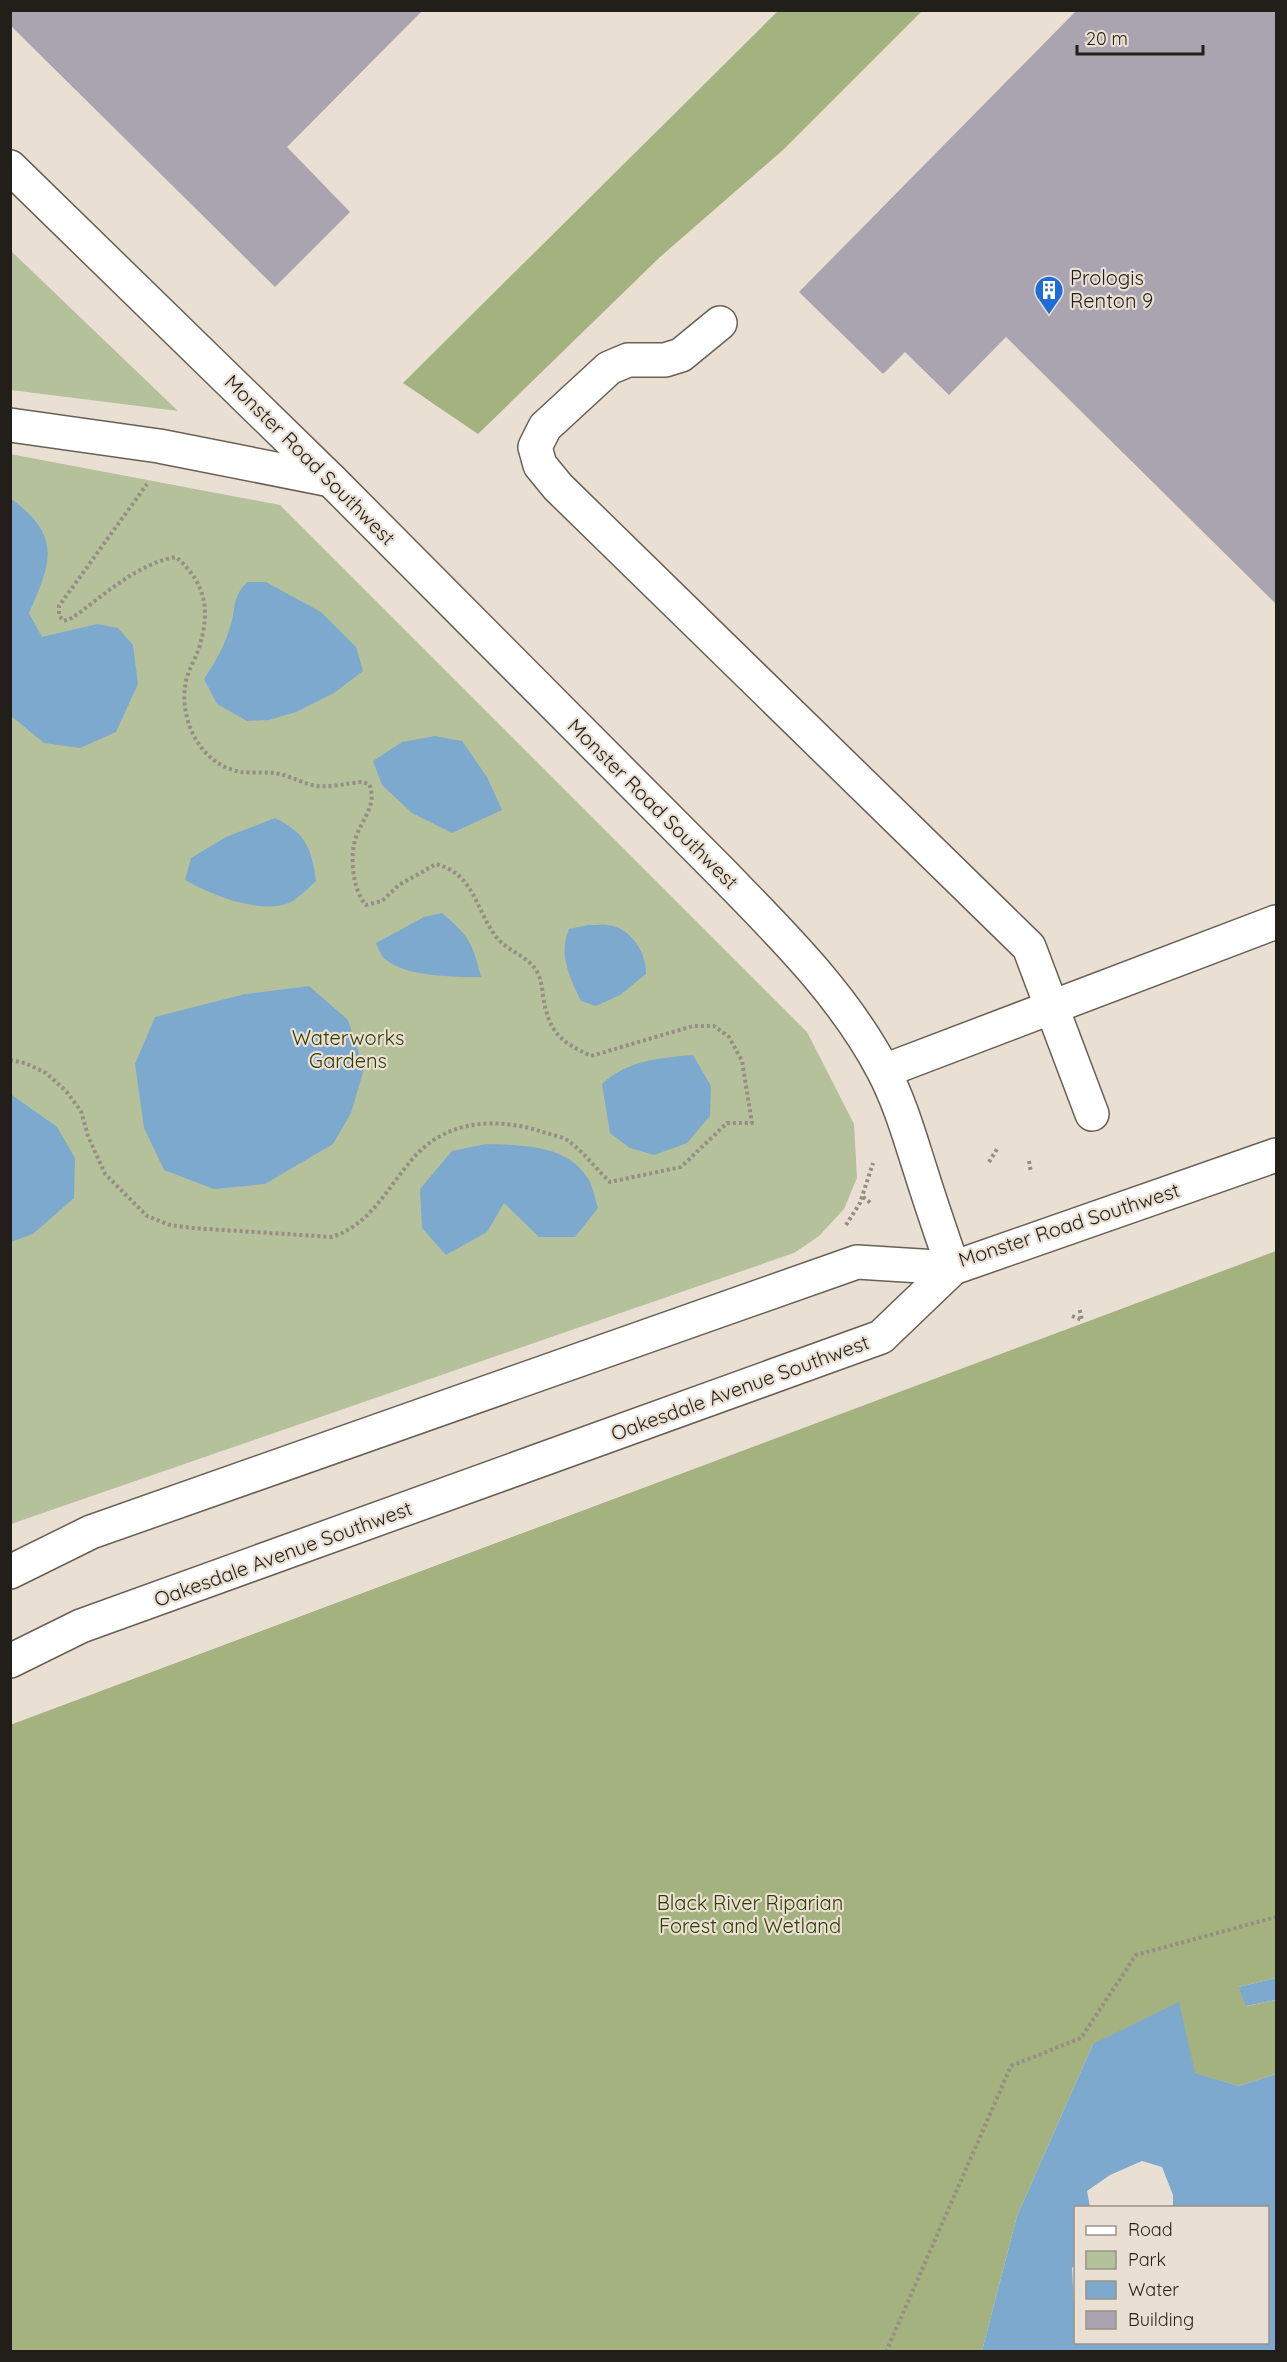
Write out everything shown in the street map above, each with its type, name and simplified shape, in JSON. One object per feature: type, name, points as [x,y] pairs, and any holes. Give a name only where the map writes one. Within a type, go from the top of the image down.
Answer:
[{"type":"street","name":"Monster Road Southwest","points":[[10,167],[331,480],[778,930],[830,990],[857,1026],[884,1071],[902,1112],[953,1268],[1276,1155]]},
{"type":"street","points":[[720,323],[681,355],[664,360],[628,360],[609,368],[545,427],[535,447],[540,465],[558,487],[1029,947],[1092,1114]]},
{"type":"street","points":[[10,425],[172,449],[331,480]]},
{"type":"street","points":[[884,1071],[1276,922]]},
{"type":"street","points":[[10,1572],[91,1532],[856,1262],[953,1268]]},
{"type":"street","name":"Oakesdale Avenue Southwest","points":[[10,1661],[81,1626],[881,1337],[953,1268]]},
{"type":"path","points":[[10,1060],[25,1063],[46,1073],[66,1091],[81,1111],[88,1136],[105,1174],[127,1198],[147,1216],[170,1225],[193,1228],[332,1237],[350,1231],[367,1217],[417,1153],[438,1135],[468,1125],[519,1124],[567,1140],[610,1182],[681,1167],[727,1123],[752,1123],[742,1061],[729,1037],[714,1026],[693,1026],[591,1056],[570,1046],[556,1035],[547,1018],[541,980],[535,969],[497,938],[461,876],[452,868],[436,864],[399,885],[382,901],[366,905],[358,896],[353,848],[371,805],[373,793],[369,784],[362,782],[314,786],[276,773],[240,772],[217,763],[202,752],[184,710],[186,681],[199,648],[206,617],[202,589],[192,572],[176,557],[164,559],[141,570],[72,618],[64,621],[59,616],[59,606],[172,449]]},
{"type":"path","points":[[989,1161],[997,1149]]},
{"type":"path","points":[[1029,1161],[1031,1173]]},
{"type":"path","points":[[849,1233],[844,1227],[863,1197],[873,1163]]},
{"type":"path","points":[[863,1197],[872,1204]]},
{"type":"path","points":[[1072,1316],[1083,1320],[1079,1307]]},
{"type":"path","points":[[886,2352],[1011,2066],[1081,2038],[1136,1955],[1276,1917]]},
{"type":"green space","points":[[779,10],[922,11],[783,150],[660,257],[478,434],[403,383]]},
{"type":"green space","points":[[11,251],[178,411],[11,390]]},
{"type":"green space","name":"Waterworks Gardens","points":[[10,454],[280,505],[807,1032],[854,1124],[857,1178],[844,1209],[819,1236],[794,1253],[11,1524]]},
{"type":"green space","name":"Black River Riparian Forest and Wetland","points":[[1276,1251],[1276,1978],[1238,1987],[1247,2006],[1276,2000],[1276,2074],[1239,2086],[1093,2044],[1017,2216],[982,2351],[11,2351],[10,1725]]},
{"type":"water","points":[[10,498],[38,525],[45,537],[48,550],[43,578],[29,613],[42,637],[97,624],[118,628],[133,645],[138,684],[116,732],[80,748],[44,743],[11,716]]},
{"type":"water","points":[[247,582],[266,582],[321,612],[356,647],[363,671],[334,693],[296,712],[269,720],[247,721],[217,704],[204,679],[223,646],[231,624],[236,598]]},
{"type":"water","points":[[435,736],[462,741],[487,777],[502,810],[452,833],[412,813],[382,785],[373,761],[402,742]]},
{"type":"water","points":[[275,818],[301,836],[312,860],[316,881],[294,900],[279,906],[251,905],[222,897],[185,880],[191,858],[226,837]]},
{"type":"water","points":[[442,913],[459,928],[469,941],[481,977],[417,973],[394,965],[381,954],[376,943],[424,917]]},
{"type":"water","points":[[588,925],[613,926],[627,933],[641,952],[646,967],[646,974],[620,995],[596,1006],[581,1001],[569,975],[565,957],[569,929]]},
{"type":"water","points":[[309,986],[348,1020],[364,1069],[351,1113],[333,1144],[265,1184],[214,1189],[164,1170],[144,1128],[135,1064],[155,1017],[245,994]]},
{"type":"water","points":[[693,1055],[711,1086],[710,1116],[687,1143],[654,1155],[630,1148],[610,1133],[602,1084],[633,1065],[656,1059]]},
{"type":"water","points":[[12,1095],[57,1127],[75,1158],[74,1198],[33,1234],[11,1242]]},
{"type":"water","points":[[486,1144],[541,1148],[567,1158],[578,1166],[589,1180],[598,1208],[575,1237],[539,1237],[504,1203],[487,1232],[446,1255],[422,1228],[420,1189],[452,1151]]},
{"type":"water","points":[[1276,1978],[1276,2000],[1246,2006],[1238,1987]]},
{"type":"water","points":[[1179,2002],[1195,2073],[1239,2086],[1276,2074],[1276,2351],[982,2351],[1017,2216],[1093,2044]]},
{"type":"building","points":[[10,10],[423,10],[287,147],[350,212],[275,287],[10,25]]},
{"type":"building","name":"Prologis Renton 9","points":[[1077,10],[1276,10],[1276,604],[1006,337],[949,395],[905,352],[883,374],[799,292]]},
{"type":"place","name":"Prologis Renton 9","points":[[1049,316]]}]
